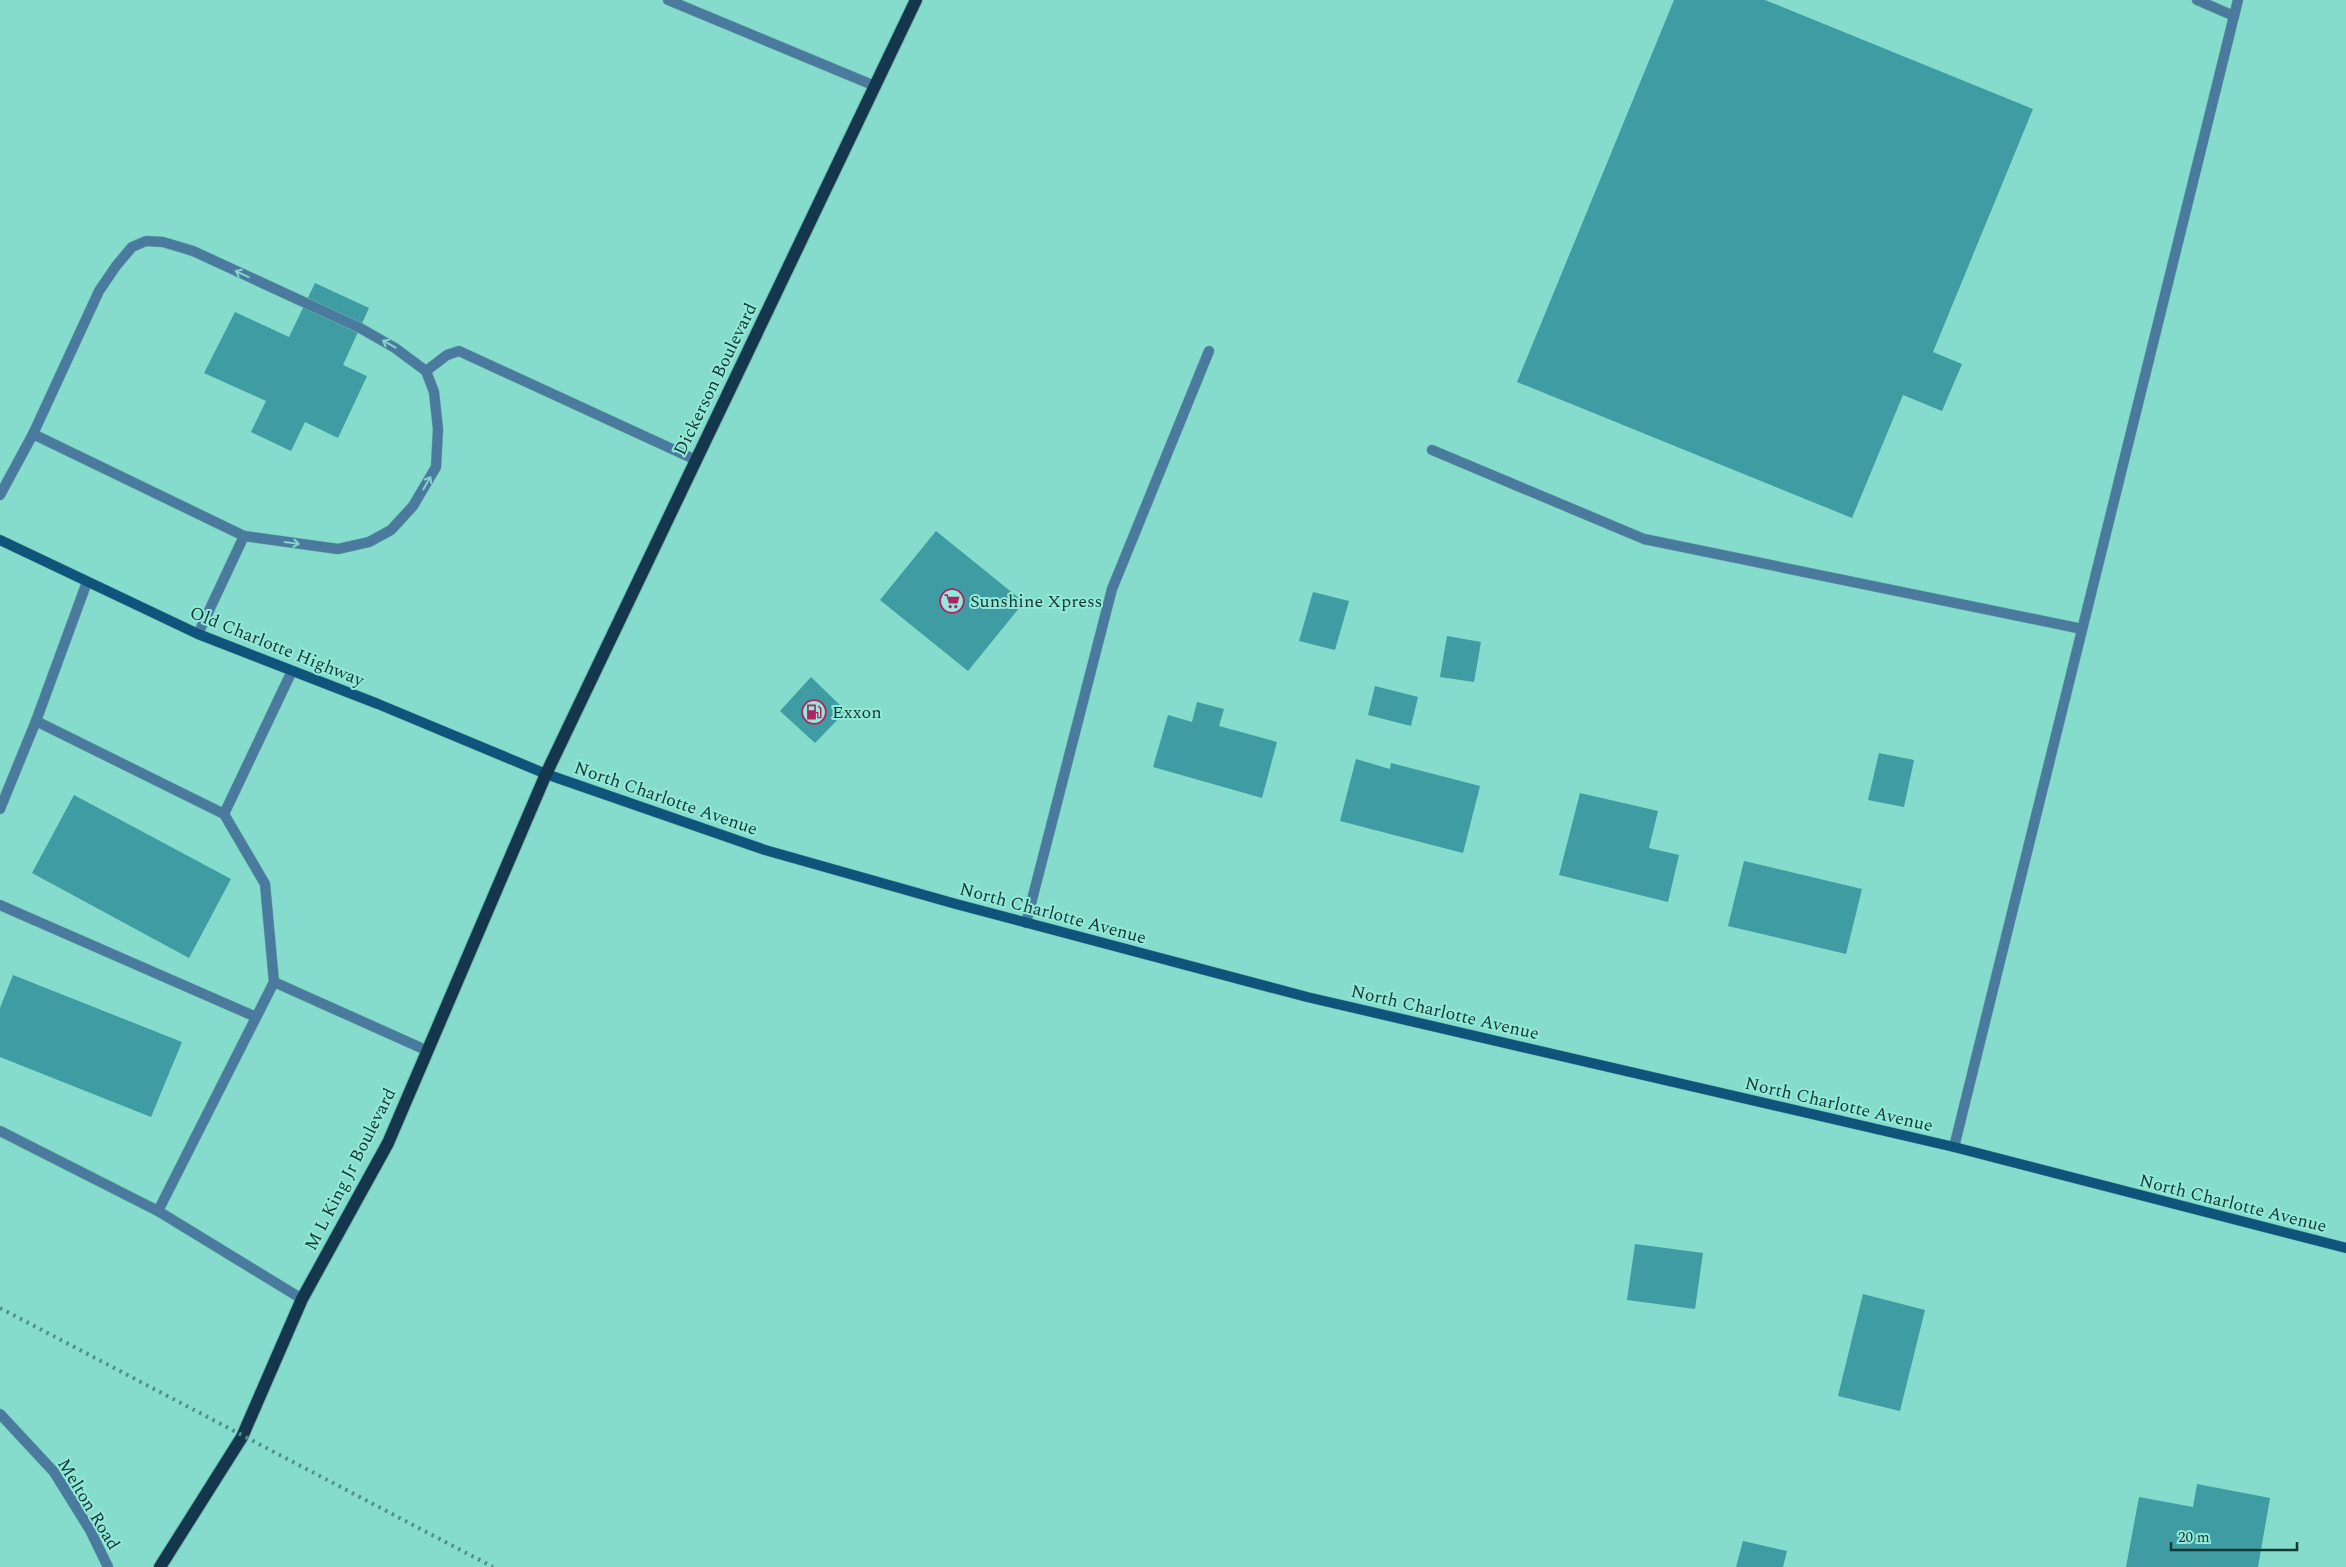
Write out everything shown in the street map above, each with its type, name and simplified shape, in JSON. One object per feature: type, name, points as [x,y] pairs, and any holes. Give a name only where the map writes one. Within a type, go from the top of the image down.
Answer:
[{"type":"main road","name":"Dickerson Boulevard","points":[[546,774],[916,0]]},
{"type":"main road","name":"Old Charlotte Highway","points":[[0,540],[198,634],[546,774]]},
{"type":"main road","name":"North Charlotte Avenue","points":[[546,774],[765,850],[1026,922],[1306,996],[1954,1147],[2346,1248]]},
{"type":"main road","name":"M L King Jr Boulevard","points":[[160,1567],[242,1437],[302,1299],[388,1143],[546,774]]},
{"type":"street","points":[[668,0],[875,86]]},
{"type":"street","points":[[2198,0],[2234,16]]},
{"type":"street","points":[[1954,1147],[2238,0]]},
{"type":"street","points":[[0,495],[33,434],[99,291],[132,247],[146,241],[162,242],[193,251],[360,328],[395,348],[426,372],[434,392],[438,429],[436,467],[414,506],[390,530],[369,542],[338,549],[244,536],[33,434]]},
{"type":"street","points":[[426,372],[447,355],[459,351],[696,460]]},
{"type":"street","points":[[1026,922],[1112,589],[1209,351]]},
{"type":"street","points":[[1432,450],[1644,539],[2082,629]]},
{"type":"street","points":[[198,634],[244,536]]},
{"type":"street","points":[[0,809],[36,721],[88,582]]},
{"type":"street","points":[[224,814],[292,671]]},
{"type":"street","points":[[36,721],[224,814],[265,884],[274,982],[158,1211]]},
{"type":"street","points":[[0,905],[256,1017]]},
{"type":"street","points":[[274,982],[428,1051]]},
{"type":"street","points":[[0,1131],[158,1211],[302,1299]]},
{"type":"street","name":"Melton Road","points":[[0,1414],[54,1472],[90,1530],[108,1567]]},
{"type":"building","points":[[1674,0],[1765,0],[2033,109],[1933,352],[1962,364],[1942,411],[1903,395],[1852,518],[1517,382]]},
{"type":"building","points":[[315,283],[369,308],[343,365],[367,376],[338,438],[305,422],[291,451],[251,432],[266,401],[204,373],[235,312],[289,337]]},
{"type":"building","name":"Sunshine Xpress","points":[[936,531],[1024,602],[968,671],[880,600]]},
{"type":"building","points":[[1313,592],[1349,601],[1335,650],[1299,641]]},
{"type":"building","points":[[1447,636],[1481,642],[1474,682],[1440,677]]},
{"type":"building","points":[[811,677],[846,711],[815,743],[780,711]]},
{"type":"building","points":[[1375,686],[1418,697],[1411,726],[1368,715]]},
{"type":"building","points":[[1197,702],[1224,709],[1219,726],[1277,742],[1262,798],[1153,767],[1168,715],[1192,722]]},
{"type":"building","points":[[1879,753],[1914,760],[1904,807],[1868,800]]},
{"type":"building","points":[[1356,759],[1390,769],[1391,763],[1480,786],[1463,853],[1340,821]]},
{"type":"building","points":[[1580,793],[1658,811],[1649,848],[1679,855],[1668,902],[1559,875]]},
{"type":"building","points":[[74,795],[231,879],[189,958],[32,873]]},
{"type":"building","points":[[1744,861],[1862,889],[1846,954],[1728,926]]},
{"type":"building","points":[[13,975],[182,1042],[151,1117],[0,1057],[0,1008]]},
{"type":"building","points":[[1635,1244],[1703,1253],[1695,1309],[1627,1300]]},
{"type":"building","points":[[1863,1294],[1925,1310],[1900,1411],[1838,1396]]},
{"type":"building","points":[[2197,1484],[2270,1498],[2258,1567],[2126,1567],[2139,1497],[2193,1507]]},
{"type":"building","points":[[1743,1541],[1787,1551],[1783,1567],[1736,1567]]},
{"type":"railway","points":[[0,1308],[493,1567]]},
{"type":"place","name":"Sunshine Xpress","points":[[952,601]]},
{"type":"place","name":"Exxon","points":[[814,712]]}]
